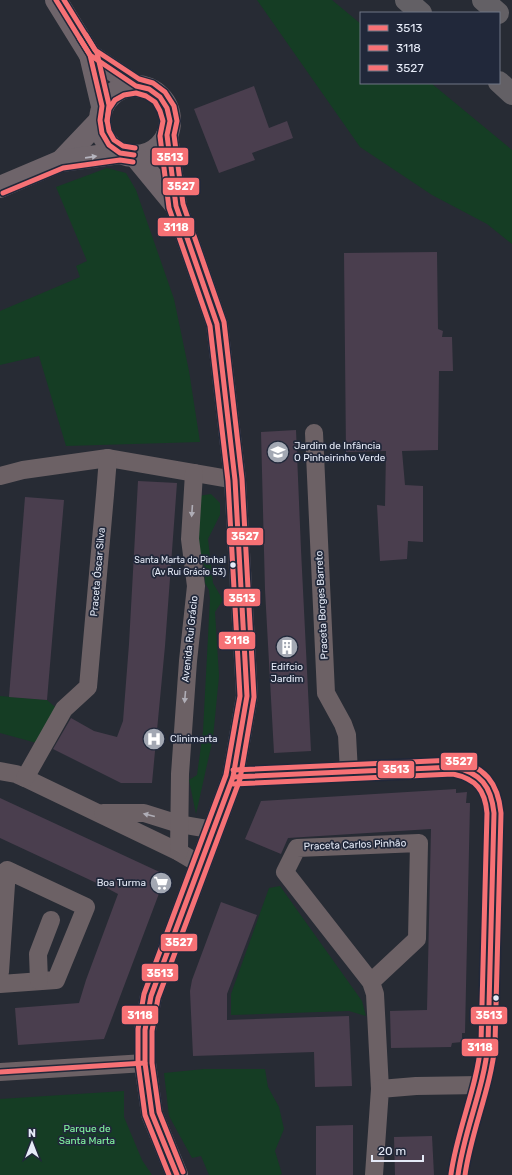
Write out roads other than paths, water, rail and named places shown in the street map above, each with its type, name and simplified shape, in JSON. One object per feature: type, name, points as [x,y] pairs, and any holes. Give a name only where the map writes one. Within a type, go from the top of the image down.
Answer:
[{"type":"highway","points":[[406,0],[420,12]]},
{"type":"highway","points":[[483,0],[496,12]]},
{"type":"highway","points":[[500,16],[512,26]]},
{"type":"highway","points":[[500,83],[512,94]]},
{"type":"street","points":[[56,0],[90,55],[101,113],[102,133],[109,145],[127,154],[176,206]]},
{"type":"street","points":[[90,55],[136,86],[149,89],[160,97],[168,108],[170,122],[167,135],[176,206],[217,324],[235,480],[246,696],[233,778],[151,996],[145,1030],[145,1063],[152,1114],[177,1175]]},
{"type":"street","points":[[61,161],[101,113],[110,95],[122,88],[136,86]]},
{"type":"street","points":[[0,187],[61,161],[147,153],[159,146],[167,135]]},
{"type":"street","name":"Praceta Borges Barreto","points":[[314,434],[326,693],[343,724],[347,735],[349,772]]},
{"type":"street","points":[[0,476],[23,470],[108,458],[235,480]]},
{"type":"street","name":"Praceta Óscar Silva","points":[[25,778],[64,709],[88,687],[108,458]]},
{"type":"street","name":"Avenida Rui Grácio","points":[[179,852],[180,774],[196,586],[194,560],[190,539],[194,473]]},
{"type":"street","points":[[233,778],[437,767],[464,768],[472,772],[486,784],[492,795],[494,813],[490,998],[487,1049],[481,1085],[463,1149],[458,1175]]},
{"type":"street","points":[[0,771],[16,774],[25,778],[179,852],[201,865]]},
{"type":"street","points":[[98,813],[179,815],[214,830]]},
{"type":"street","name":"Praceta Carlos Pinhão","points":[[371,982],[417,939],[419,843],[297,848],[285,872],[371,982],[375,994],[380,1090],[374,1175]]},
{"type":"street","points":[[0,972],[7,870],[86,907],[56,980],[0,984]]},
{"type":"street","points":[[39,981],[38,954],[51,920]]},
{"type":"street","points":[[0,1072],[145,1063]]},
{"type":"street","points":[[380,1090],[416,1086],[481,1085]]},
{"type":"place","name":"Jardim de Infância O Pinheirinho Verde","points":[[278,452]]},
{"type":"place","name":"Santa Marta do Pinhal (Av Rui Grácio 53)","points":[[233,565]]},
{"type":"place","name":"Edifcio Jardim","points":[[287,647]]},
{"type":"place","name":"Clinimarta","points":[[154,739]]},
{"type":"place","name":"Boa Turma","points":[[161,883]]},
{"type":"park label","name":"Parque de Santa Marta","points":[[87,1134]]}]
